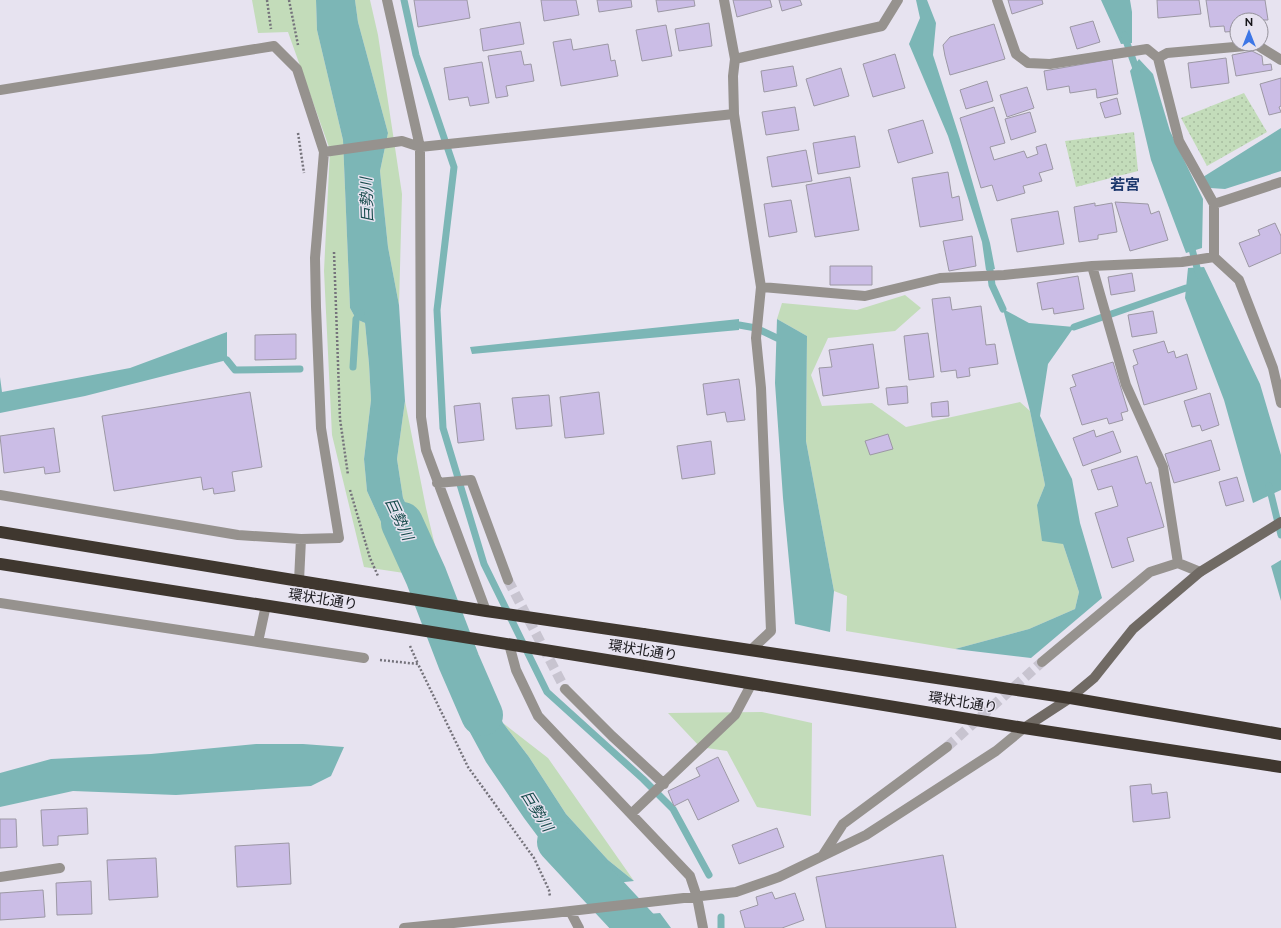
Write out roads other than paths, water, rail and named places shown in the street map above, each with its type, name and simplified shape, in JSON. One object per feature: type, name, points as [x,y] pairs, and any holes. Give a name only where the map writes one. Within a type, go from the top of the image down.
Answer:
[{"type":"highway","name":"環状北通り","points":[[0,532],[486,611],[752,649],[1070,698],[1281,734]]},
{"type":"highway","name":"環状北通り","points":[[0,564],[509,644],[1024,728],[1281,767]]},
{"type":"street","points":[[387,0],[420,147],[421,416],[426,450],[486,611]]},
{"type":"street","points":[[724,0],[736,60],[732,76],[734,114],[761,287],[756,338],[761,388],[771,630],[752,649]]},
{"type":"street","points":[[736,60],[882,26],[898,0]]},
{"type":"street","points":[[998,0],[1016,54],[1028,63],[1050,64],[1147,49],[1158,58],[1179,141],[1212,200],[1214,257],[1239,280],[1273,368],[1281,403]]},
{"type":"street","points":[[1158,58],[1167,53],[1257,45],[1281,60]]},
{"type":"street","points":[[0,90],[274,46],[297,69],[324,152],[315,258],[316,307],[321,428],[339,538],[301,539],[238,535],[0,495]]},
{"type":"street","points":[[324,152],[402,141],[420,147],[434,146],[734,114]]},
{"type":"street","points":[[1212,200],[1281,182]]},
{"type":"street","points":[[761,287],[865,296],[940,278],[1004,275],[1092,266],[1182,262],[1214,257]]},
{"type":"street","points":[[1092,266],[1126,385],[1163,467],[1178,563]]},
{"type":"street","points":[[438,483],[472,480],[508,580]]},
{"type":"street","points":[[404,928],[736,892],[779,877],[866,834],[996,751],[1024,728],[1070,698],[1094,678],[1133,629],[1200,572],[1281,522]]},
{"type":"street","points":[[298,581],[301,539]]},
{"type":"street","points":[[1042,662],[1150,572],[1178,563],[1200,572]]},
{"type":"street","points":[[0,603],[364,658]]},
{"type":"street","points":[[258,642],[266,606]]},
{"type":"street","points":[[509,644],[516,670],[538,716],[690,876],[697,897],[703,928]]},
{"type":"street","points":[[630,814],[664,784],[736,715],[752,683]]},
{"type":"street","points":[[565,689],[612,736],[664,784]]},
{"type":"street","points":[[823,855],[843,824],[947,747]]},
{"type":"street","points":[[0,876],[60,868]]},
{"type":"street","points":[[570,911],[580,928]]},
{"type":"water","points":[[316,0],[355,0],[358,22],[388,133],[380,171],[388,247],[399,305],[405,401],[397,459],[403,498],[443,579],[404,573],[367,491],[364,459],[371,400],[365,323],[356,319],[350,308],[343,140],[317,30]]},
{"type":"water","points":[[916,0],[927,0],[936,23],[933,55],[960,139],[990,243],[995,269],[986,270],[982,242],[948,136],[909,44],[920,18]]},
{"type":"water","points":[[1101,0],[1130,0],[1132,12],[1132,43],[1121,44]]},
{"type":"water","points":[[1139,59],[1153,74],[1170,131],[1203,199],[1202,248],[1186,253],[1151,160],[1130,71]]},
{"type":"water","points":[[1281,128],[1281,171],[1225,189],[1210,188],[1203,177]]},
{"type":"water","points":[[1204,267],[1260,384],[1281,455],[1281,490],[1253,503],[1224,400],[1185,298],[1188,268]]},
{"type":"water","points":[[1003,309],[1029,323],[1074,327],[1048,364],[1040,416],[1072,479],[1080,523],[1102,598],[1031,658],[955,649],[1029,629],[1075,609],[1079,592],[1063,544],[1042,541],[1037,505],[1045,485],[1030,411]]},
{"type":"water","points":[[739,319],[739,330],[472,354],[470,347]]},
{"type":"water","points":[[777,319],[807,336],[806,441],[834,591],[830,632],[795,624],[783,498],[775,383]]},
{"type":"water","points":[[227,332],[227,360],[85,396],[0,413],[0,377],[2,392],[130,368]]},
{"type":"water","points":[[1281,560],[1281,601],[1271,566]]},
{"type":"water","points":[[440,659],[477,664],[503,723],[529,757],[566,814],[608,860],[634,881],[597,885],[574,885],[524,818],[486,762],[460,714]]},
{"type":"water","points":[[256,744],[303,744],[344,747],[331,776],[311,786],[176,795],[73,791],[0,807],[0,773],[51,759],[151,754]]},
{"type":"water","points":[[660,913],[671,928],[610,928],[608,926],[615,917]]},
{"type":"waterway","points":[[404,0],[416,55],[454,167],[437,310],[443,428],[484,564],[547,692],[643,779],[673,809],[709,875]]},
{"type":"waterway","points":[[1124,35],[1138,74]]},
{"type":"waterway","points":[[1190,242],[1199,275]]},
{"type":"waterway","points":[[990,270],[992,285],[1003,309]]},
{"type":"waterway","points":[[1074,327],[1186,288]]},
{"type":"waterway","points":[[353,367],[356,319],[361,313]]},
{"type":"waterway","points":[[739,325],[756,328],[777,338]]},
{"type":"waterway","points":[[227,360],[235,370],[300,369]]},
{"type":"waterway","points":[[1269,486],[1281,535]]},
{"type":"waterway","name":"巨勢川","points":[[402,523],[426,576],[459,662],[482,715]]},
{"type":"waterway","name":"巨勢川","points":[[558,842],[638,928]]},
{"type":"waterway","points":[[721,917],[721,928]]},
{"type":"tunnel","points":[[508,580],[565,689]]},
{"type":"tunnel","points":[[947,747],[1042,662]]},
{"type":"district","name":"若宮","points":[[1125,185]]}]
